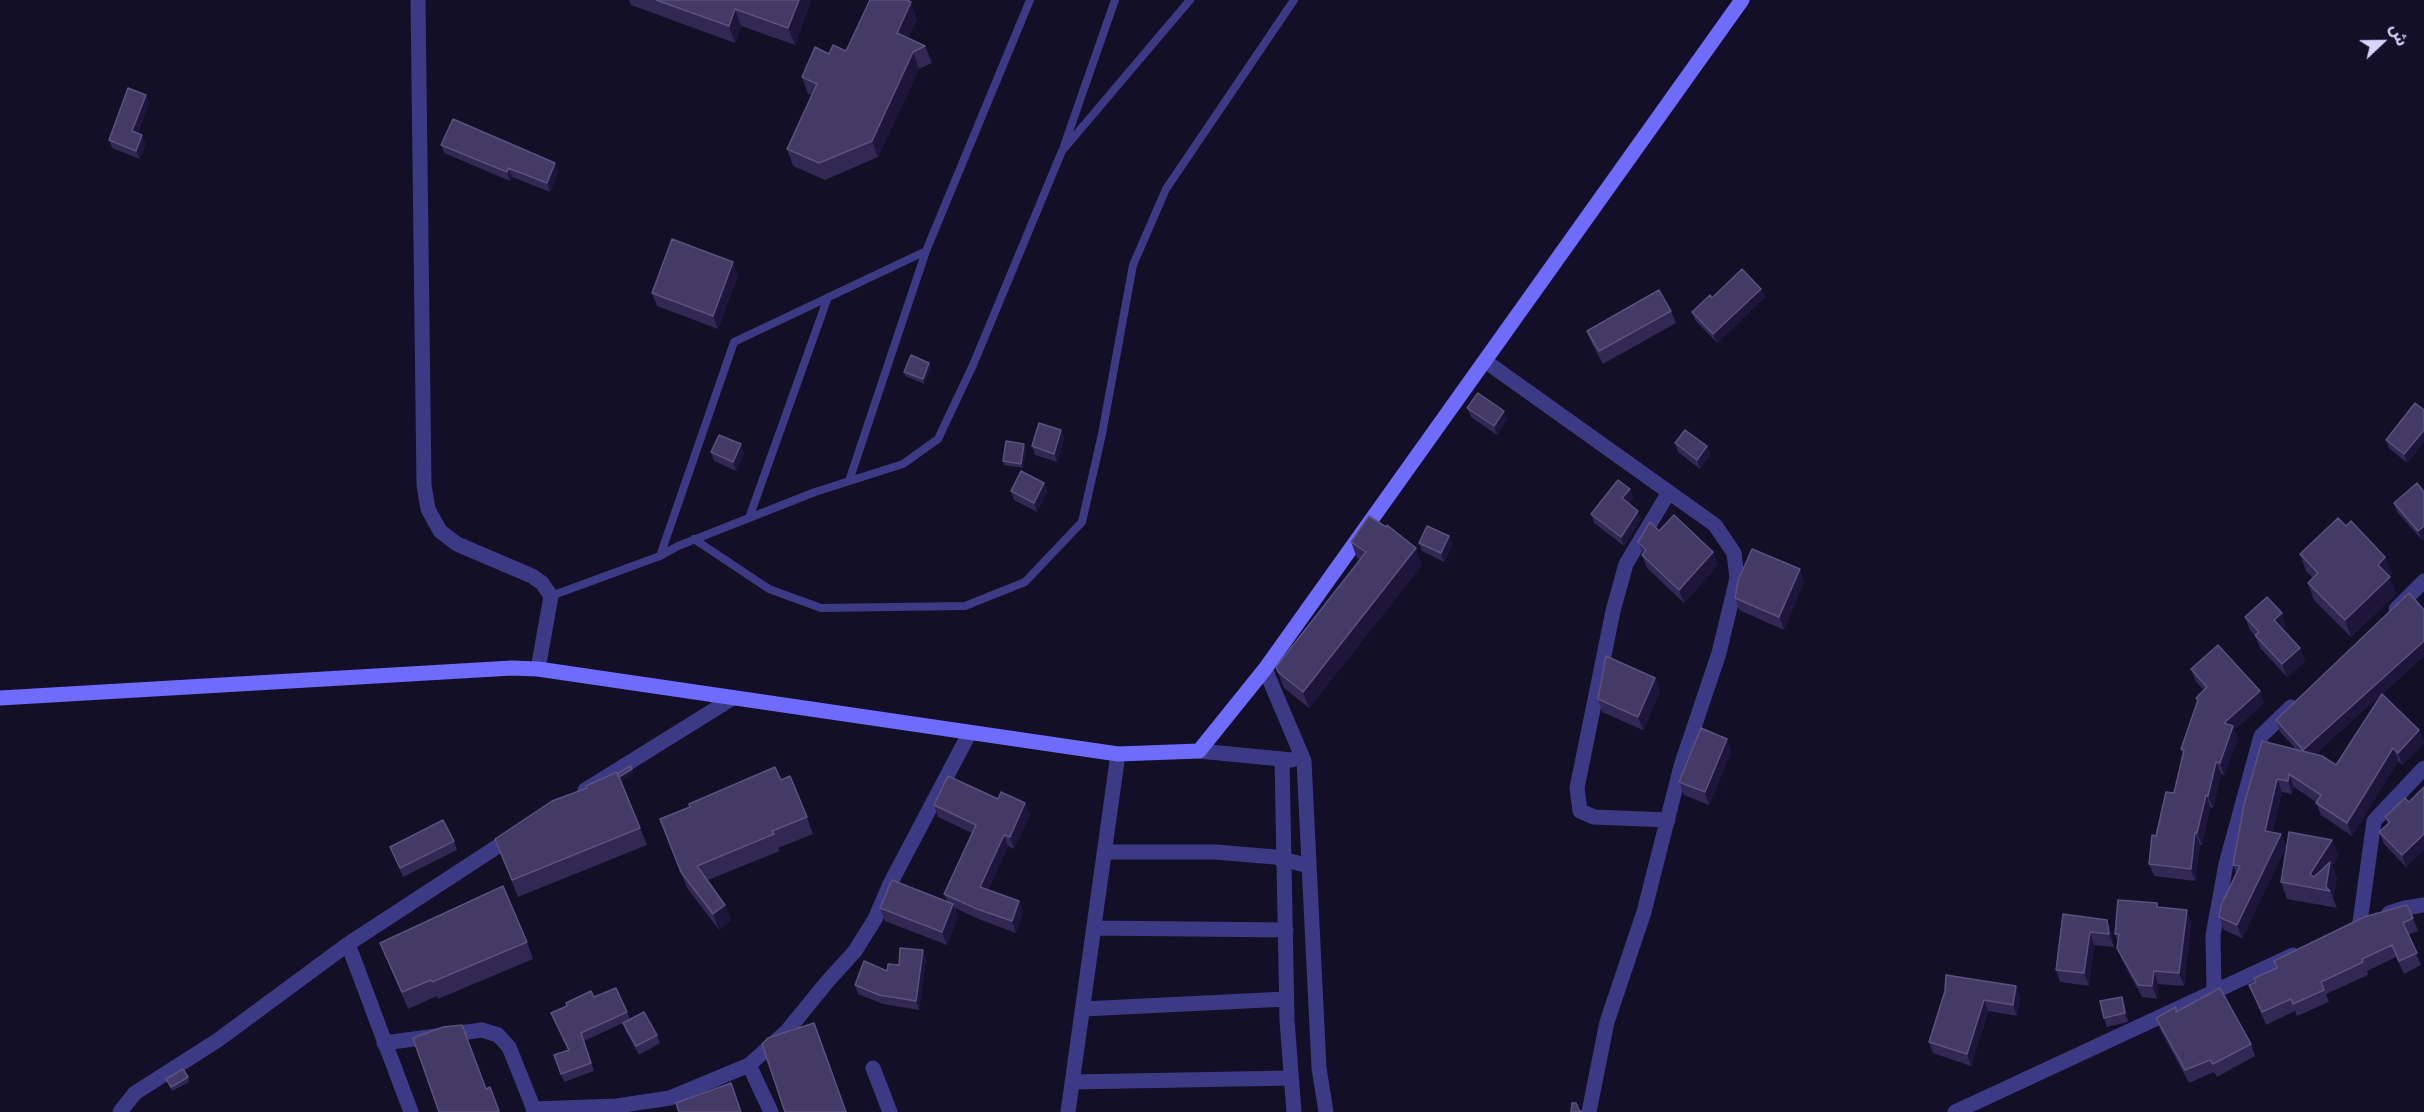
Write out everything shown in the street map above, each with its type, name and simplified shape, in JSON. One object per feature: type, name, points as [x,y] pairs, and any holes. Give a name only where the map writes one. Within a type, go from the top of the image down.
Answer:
[{"type":"street","points":[[418,0],[424,485],[428,509],[440,531],[457,544],[532,576],[542,583],[551,596],[538,669]]},
{"type":"street","points":[[1199,751],[1265,669],[1742,0]]},
{"type":"street","points":[[1485,361],[1715,525],[1734,553],[1737,578],[1719,653],[1681,766],[1644,912],[1607,1022],[1589,1112]]},
{"type":"street","points":[[1668,820],[1594,817],[1580,810],[1577,788],[1612,611],[1626,564],[1669,492]]},
{"type":"street","points":[[2383,621],[2424,581]]},
{"type":"street","points":[[0,698],[512,668],[538,669],[969,734],[1118,754],[1199,751],[1304,761]]},
{"type":"street","points":[[1265,669],[1304,761],[1319,1068],[1326,1112]]},
{"type":"street","points":[[2214,993],[2213,935],[2226,864],[2261,735],[2304,695]]},
{"type":"street","points":[[573,797],[733,698]]},
{"type":"street","points":[[384,1043],[482,1030],[498,1035],[508,1047],[534,1110],[657,1106],[670,1098],[749,1065],[787,1031],[855,951],[875,919],[890,884],[969,734]]},
{"type":"street","points":[[1068,1112],[1118,754]]},
{"type":"street","points":[[1282,759],[1287,999],[1294,1112]]},
{"type":"street","points":[[2424,768],[2374,821],[2355,925],[2405,908],[2424,905]]},
{"type":"street","points":[[120,1112],[135,1093],[218,1040],[348,944],[533,824]]},
{"type":"street","points":[[1104,852],[1215,852],[1285,859],[1309,866]]},
{"type":"street","points":[[1094,928],[1286,930]]},
{"type":"street","points":[[348,944],[411,1112]]},
{"type":"street","points":[[1954,1112],[2308,948]]},
{"type":"street","points":[[1083,1009],[1287,999]]},
{"type":"street","points":[[749,1065],[771,1112]]},
{"type":"street","points":[[873,1068],[890,1112]]},
{"type":"street","points":[[1072,1082],[1292,1078]]},
{"type":"lane","points":[[849,481],[926,251],[1030,0]]},
{"type":"lane","points":[[551,596],[660,556],[694,539],[749,518],[849,481],[903,464],[938,439],[973,365],[1062,151],[1115,0]]},
{"type":"lane","points":[[1062,151],[1191,0]]},
{"type":"lane","points":[[694,539],[769,589],[821,608],[965,606],[1025,582],[1082,522],[1102,434],[1133,265],[1166,189],[1294,0]]},
{"type":"lane","points":[[660,556],[734,342],[926,251]]},
{"type":"lane","points":[[749,518],[828,297]]},
{"type":"building","points":[[656,0],[799,0],[788,28],[735,9],[729,26]]},
{"type":"building","points":[[870,0],[907,0],[911,2],[897,33],[925,46],[913,52],[872,141],[819,163],[787,149],[817,84],[802,77],[815,47],[829,54],[833,45],[846,51]]},
{"type":"building","points":[[128,88],[146,95],[132,131],[142,135],[136,151],[109,140]]},
{"type":"building","points":[[453,119],[555,163],[547,183],[508,168],[507,172],[441,145]]},
{"type":"building","points":[[672,239],[733,262],[713,316],[652,293]]},
{"type":"building","points":[[1742,269],[1761,289],[1713,334],[1692,312],[1710,295],[1712,298]]},
{"type":"building","points":[[1659,290],[1671,311],[1599,351],[1587,331]]},
{"type":"building","points":[[911,355],[929,363],[923,379],[904,372]]},
{"type":"building","points":[[1478,393],[1504,411],[1494,426],[1467,408]]},
{"type":"building","points":[[2415,403],[2424,410],[2424,430],[2404,454],[2386,440]]},
{"type":"building","points":[[1039,423],[1061,430],[1054,454],[1032,446]]},
{"type":"building","points":[[1685,430],[1707,446],[1697,460],[1675,443]]},
{"type":"building","points":[[719,435],[741,444],[733,462],[711,452]]},
{"type":"building","points":[[1006,441],[1024,444],[1021,464],[1003,461]]},
{"type":"building","points":[[1021,471],[1044,483],[1034,503],[1011,491]]},
{"type":"building","points":[[1618,480],[1630,489],[1622,498],[1638,511],[1621,537],[1591,514]]},
{"type":"building","points":[[2417,483],[2424,492],[2424,526],[2418,531],[2394,503]]},
{"type":"building","points":[[1674,515],[1713,552],[1679,590],[1642,555],[1646,550],[1638,542],[1650,522],[1659,531]]},
{"type":"building","points":[[1369,516],[1386,527],[1387,525],[1416,548],[1303,692],[1278,672],[1276,667],[1366,552],[1351,542]]},
{"type":"building","points":[[2338,518],[2346,526],[2351,521],[2385,557],[2378,565],[2390,577],[2345,620],[2308,583],[2318,573],[2300,554]]},
{"type":"building","points":[[1427,526],[1449,536],[1441,553],[1419,543]]},
{"type":"building","points":[[1752,549],[1800,569],[1779,617],[1735,598],[1738,581]]},
{"type":"building","points":[[2409,593],[2424,610],[2424,641],[2303,750],[2276,720]]},
{"type":"building","points":[[2267,597],[2282,613],[2274,620],[2300,648],[2282,664],[2255,635],[2259,632],[2245,617]]},
{"type":"building","points":[[2218,645],[2260,691],[2224,723],[2233,726],[2220,763],[2216,762],[2197,833],[2195,832],[2191,869],[2149,864],[2152,835],[2156,836],[2166,792],[2174,793],[2184,750],[2181,749],[2198,700],[2196,698],[2207,687],[2191,669]]},
{"type":"building","points":[[1606,656],[1655,678],[1638,717],[1598,699]]},
{"type":"building","points":[[2382,694],[2419,730],[2398,753],[2393,748],[2347,823],[2316,803],[2321,795],[2289,774],[2288,781],[2277,779],[2265,831],[2281,834],[2237,925],[2219,917],[2221,905],[2240,866],[2233,865],[2244,805],[2262,741],[2322,756],[2336,765]]},
{"type":"building","points":[[1701,728],[1727,739],[1705,792],[1679,782]]},
{"type":"building","points":[[630,766],[632,769],[619,777],[617,774]]},
{"type":"building","points":[[775,767],[781,780],[790,776],[807,817],[772,831],[774,834],[697,866],[725,905],[713,914],[681,872],[660,819]]},
{"type":"building","points":[[617,772],[640,828],[512,880],[495,839],[552,801],[587,788],[586,786]]},
{"type":"building","points":[[948,776],[998,799],[1001,792],[1025,803],[1010,837],[1004,835],[980,887],[1019,901],[1012,921],[944,894],[976,825],[934,805]]},
{"type":"building","points":[[2424,787],[2424,834],[2402,855],[2379,832],[2390,822],[2385,817],[2405,798],[2409,802]]},
{"type":"building","points":[[443,820],[454,841],[400,868],[390,847]]},
{"type":"building","points":[[2289,832],[2332,840],[2310,874],[2314,877],[2330,862],[2326,887],[2330,891],[2281,882]]},
{"type":"building","points":[[892,880],[953,904],[942,932],[880,908]]},
{"type":"building","points":[[503,886],[527,942],[432,982],[431,980],[402,992],[380,943]]},
{"type":"building","points":[[2118,900],[2157,903],[2157,907],[2187,910],[2179,973],[2154,971],[2152,986],[2138,985],[2117,948],[2119,934],[2115,934]]},
{"type":"building","points":[[2407,905],[2413,918],[2403,923],[2417,953],[2399,961],[2392,945],[2321,982],[2324,990],[2293,1004],[2291,999],[2262,1012],[2249,985],[2256,982],[2254,978],[2277,968],[2274,961],[2364,917]]},
{"type":"building","points":[[2063,914],[2107,920],[2109,934],[2090,932],[2084,973],[2056,970]]},
{"type":"building","points":[[900,948],[923,950],[916,1001],[879,995],[855,985],[864,961],[887,971],[888,964],[899,965]]},
{"type":"building","points":[[1946,975],[2016,986],[2013,1005],[1984,1000],[1967,1054],[1929,1042],[1945,991]]},
{"type":"building","points":[[616,988],[627,1012],[581,1033],[591,1063],[561,1074],[554,1055],[569,1050],[551,1013],[591,991],[594,997]]},
{"type":"building","points":[[2220,988],[2251,1044],[2213,1064],[2210,1060],[2185,1070],[2156,1018],[2176,1007],[2176,1012]]},
{"type":"building","points":[[2122,997],[2125,1013],[2104,1018],[2100,1001]]},
{"type":"building","points":[[644,1012],[657,1035],[636,1046],[623,1023]]},
{"type":"building","points":[[814,1023],[846,1112],[785,1112],[762,1044],[768,1038]]},
{"type":"building","points":[[462,1025],[486,1089],[490,1087],[499,1111],[497,1112],[439,1112],[413,1038],[443,1027]]},
{"type":"building","points":[[183,1069],[188,1077],[171,1087],[166,1079]]},
{"type":"building","points":[[731,1083],[741,1112],[679,1112],[676,1103]]},
{"type":"building","points":[[1572,1103],[1576,1103],[1582,1112],[1571,1112]]}]
